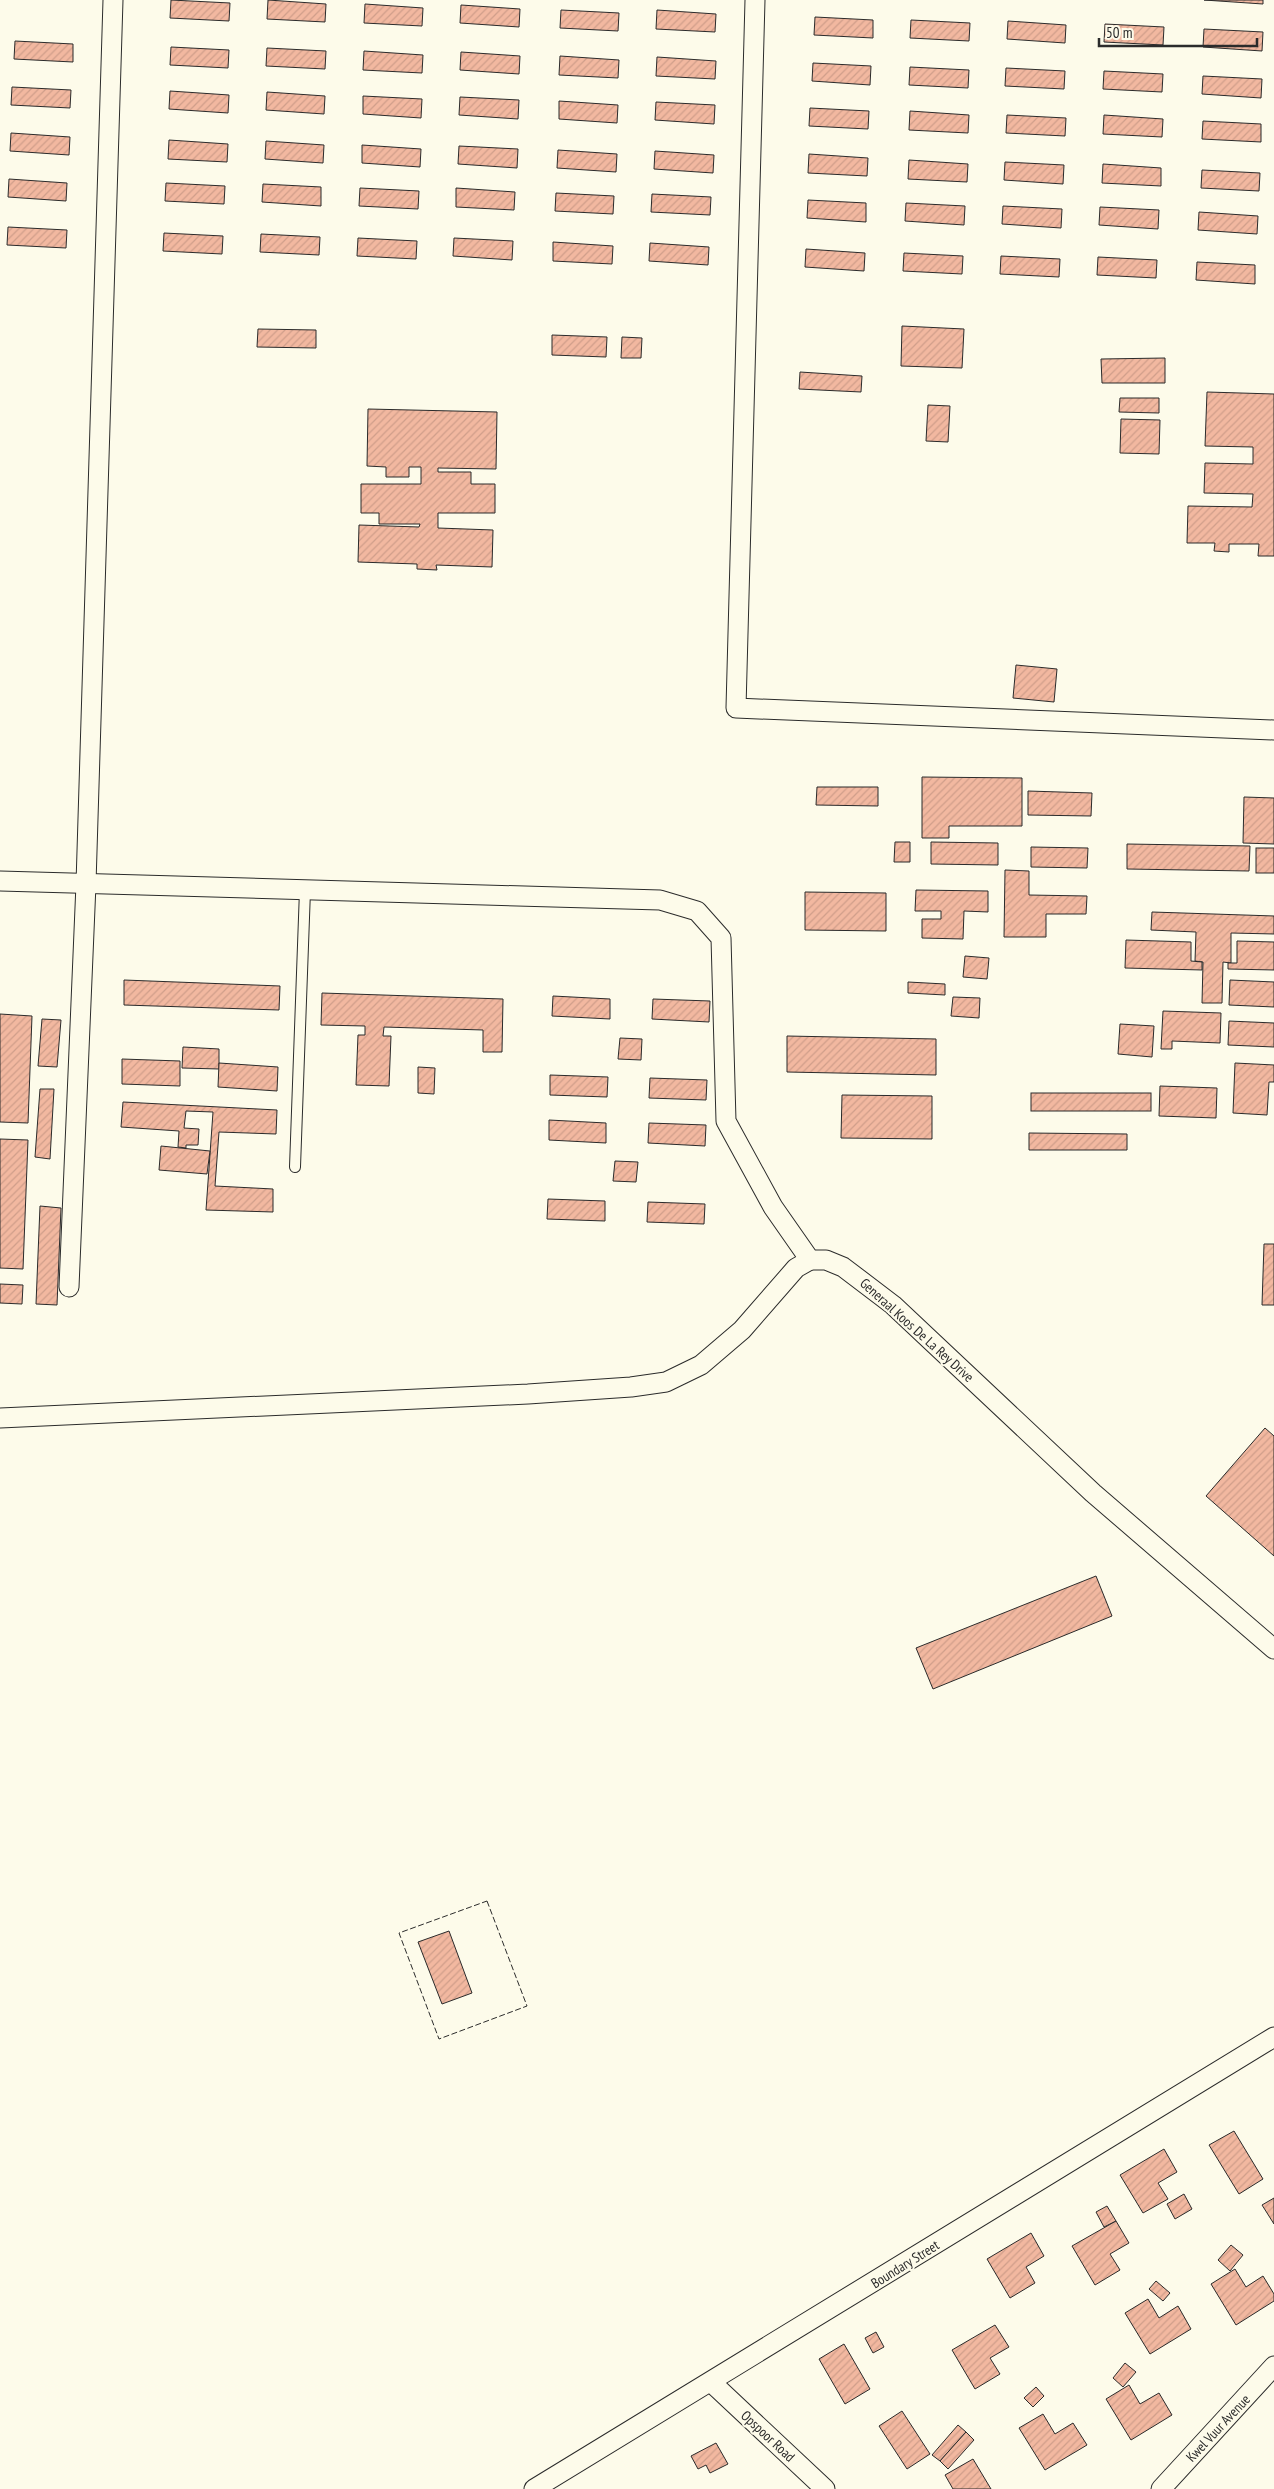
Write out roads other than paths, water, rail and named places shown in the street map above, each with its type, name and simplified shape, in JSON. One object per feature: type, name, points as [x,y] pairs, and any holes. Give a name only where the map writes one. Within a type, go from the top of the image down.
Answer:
[{"type":"street","points":[[69,1286],[86,884],[112,0]]},
{"type":"street","points":[[754,0],[736,708],[1274,730]]},
{"type":"street","points":[[0,882],[660,900],[697,911],[721,938],[726,1121],[773,1207],[810,1260],[796,1268],[742,1330],[701,1365],[666,1382],[631,1387],[537,1393],[0,1418]]},
{"type":"street","name":"Generaal Koos De La Rey Drive","points":[[810,1260],[826,1260],[843,1267],[893,1304],[1093,1493],[1274,1649]]},
{"type":"street","name":"Boundary Street","points":[[534,2489],[1274,2037]]},
{"type":"street","name":"Kwel Vuur Avenue","points":[[1161,2489],[1274,2366]]},
{"type":"street","name":"Opspoor Road","points":[[711,2382],[825,2489]]},
{"type":"lane","points":[[296,1167],[305,890]]}]
